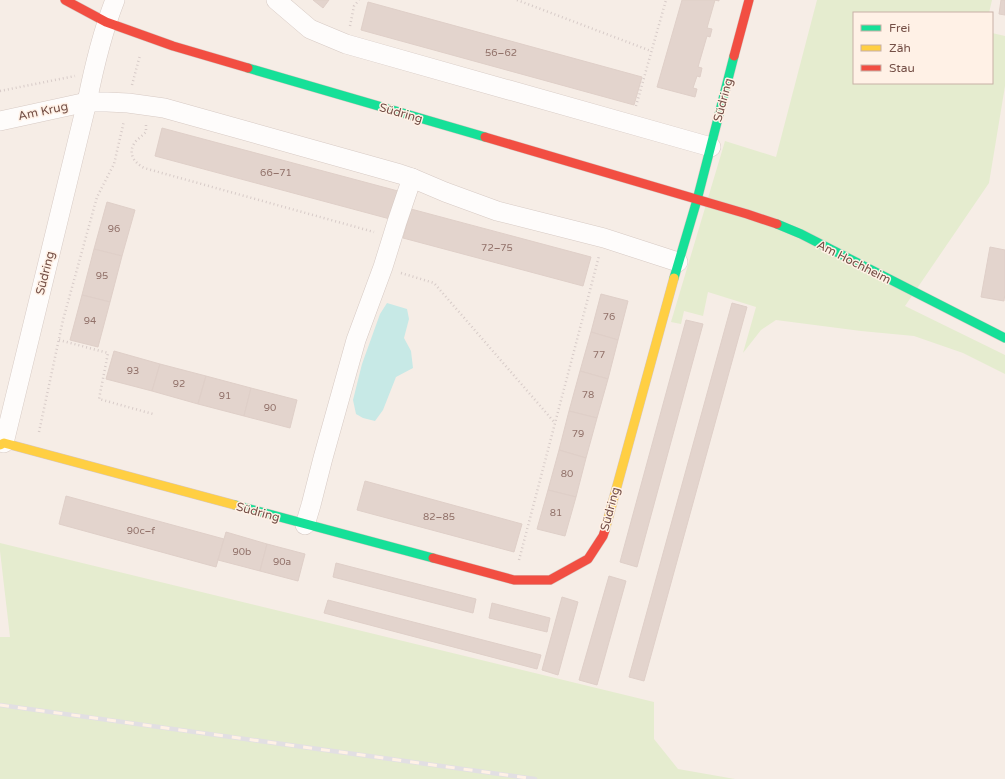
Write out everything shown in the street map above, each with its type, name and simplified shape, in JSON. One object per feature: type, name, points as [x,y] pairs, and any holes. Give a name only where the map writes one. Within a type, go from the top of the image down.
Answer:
[{"type":"street","name":"Südring","points":[[65,0],[106,22],[173,46],[697,200]]},
{"type":"street","name":"Südring","points":[[114,0],[106,22],[93,72],[87,102],[2,444],[514,580],[550,580],[588,559],[603,536],[678,262],[697,200],[749,0]]},
{"type":"street","points":[[276,0],[310,29],[346,44],[711,147]]},
{"type":"street","points":[[87,102],[107,102],[127,107],[164,108],[400,174],[497,211],[604,238],[678,262]]},
{"type":"street","name":"Am Krug","points":[[0,121],[87,102]]},
{"type":"street","points":[[305,525],[356,340],[383,267],[412,178]]},
{"type":"street","name":"Am Hochheim","points":[[697,200],[747,214],[790,229],[1005,338]]},
{"type":"path","points":[[346,44],[354,6],[359,0]]},
{"type":"path","points":[[517,0],[651,51]]},
{"type":"path","points":[[631,124],[666,0]]},
{"type":"path","points":[[34,452],[63,320],[97,197],[114,164],[144,36]]},
{"type":"path","points":[[0,91],[93,72]]},
{"type":"path","points":[[127,107],[140,115],[146,125],[146,132],[136,141],[132,154],[138,165],[144,168],[392,237]]},
{"type":"path","points":[[514,580],[604,238]]},
{"type":"path","points":[[383,267],[434,283],[555,423]]},
{"type":"path","points":[[59,340],[108,353],[100,399],[153,414]]},
{"type":"green space","points":[[817,0],[992,0],[989,12],[853,12],[853,84],[993,84],[993,33],[1005,36],[1005,86],[989,183],[905,306],[1005,355],[1005,374],[963,353],[914,336],[776,320],[761,330],[743,353],[756,307],[708,292],[703,316],[684,311],[681,324],[671,322],[725,141],[776,157]]},
{"type":"green space","points":[[0,543],[654,702],[654,739],[678,769],[735,779],[0,779],[0,637],[10,637]]},
{"type":"water","points":[[387,303],[407,309],[409,319],[404,338],[411,351],[413,368],[396,377],[383,410],[375,421],[363,418],[356,414],[353,400],[362,364],[380,314]]},
{"type":"building","points":[[313,0],[329,0],[323,8]]},
{"type":"building","points":[[682,0],[715,0],[707,28],[712,29],[710,37],[707,36],[698,67],[702,68],[700,77],[697,76],[693,88],[697,89],[695,97],[657,87]]},
{"type":"building","points":[[1001,0],[1005,0],[1005,15],[999,14]]},
{"type":"building","points":[[368,2],[642,77],[634,105],[361,30]]},
{"type":"building","points":[[162,128],[398,191],[390,219],[155,156]]},
{"type":"building","points":[[107,202],[135,210],[122,256],[94,249]]},
{"type":"building","points":[[411,209],[591,257],[583,286],[403,238]]},
{"type":"building","points":[[990,247],[1005,250],[1004,301],[981,297]]},
{"type":"building","points":[[94,249],[122,256],[110,302],[82,295]]},
{"type":"building","points":[[601,294],[628,301],[618,340],[591,332]]},
{"type":"building","points":[[82,295],[110,302],[98,347],[70,340]]},
{"type":"building","points":[[732,303],[747,307],[644,681],[629,677]]},
{"type":"building","points":[[686,320],[703,324],[637,567],[620,562]]},
{"type":"building","points":[[591,332],[618,340],[608,379],[580,371]]},
{"type":"building","points":[[114,351],[160,364],[152,391],[106,379]]},
{"type":"building","points":[[160,364],[206,376],[198,404],[152,391]]},
{"type":"building","points":[[580,371],[608,379],[597,418],[569,411]]},
{"type":"building","points":[[206,376],[251,388],[244,416],[198,404]]},
{"type":"building","points":[[251,388],[297,400],[290,428],[244,416]]},
{"type":"building","points":[[569,411],[597,418],[586,458],[559,450]]},
{"type":"building","points":[[559,450],[586,458],[576,497],[548,490]]},
{"type":"building","points":[[365,481],[522,524],[514,552],[357,510]]},
{"type":"building","points":[[548,490],[576,497],[565,536],[537,529]]},
{"type":"building","points":[[66,496],[224,539],[216,567],[59,524]]},
{"type":"building","points":[[226,532],[267,544],[260,571],[218,560]]},
{"type":"building","points":[[267,544],[305,554],[298,581],[260,571]]},
{"type":"building","points":[[336,563],[476,599],[473,613],[333,577]]},
{"type":"building","points":[[609,576],[626,581],[597,685],[579,680]]},
{"type":"building","points":[[562,597],[578,602],[558,675],[542,670]]},
{"type":"building","points":[[328,600],[541,655],[537,669],[324,613]]},
{"type":"building","points":[[492,603],[550,618],[547,632],[489,618]]},
{"type":"railway","points":[[0,705],[535,779]]},
{"type":"traffic: fast","points":[[674,278],[697,200],[734,56]]},
{"type":"traffic: fast","points":[[248,68],[485,137]]},
{"type":"traffic: fast","points":[[777,224],[801,234],[1005,338]]},
{"type":"traffic: fast","points":[[235,505],[433,558]]},
{"type":"traffic: slow","points":[[605,530],[674,278]]},
{"type":"traffic: slow","points":[[0,445],[4,443],[235,505]]},
{"type":"traffic: jam","points":[[65,0],[106,22],[173,46],[248,68]]},
{"type":"traffic: jam","points":[[734,56],[749,0]]},
{"type":"traffic: jam","points":[[485,137],[777,224]]},
{"type":"traffic: jam","points":[[433,558],[514,580],[550,580],[588,559],[603,536],[605,530]]}]
